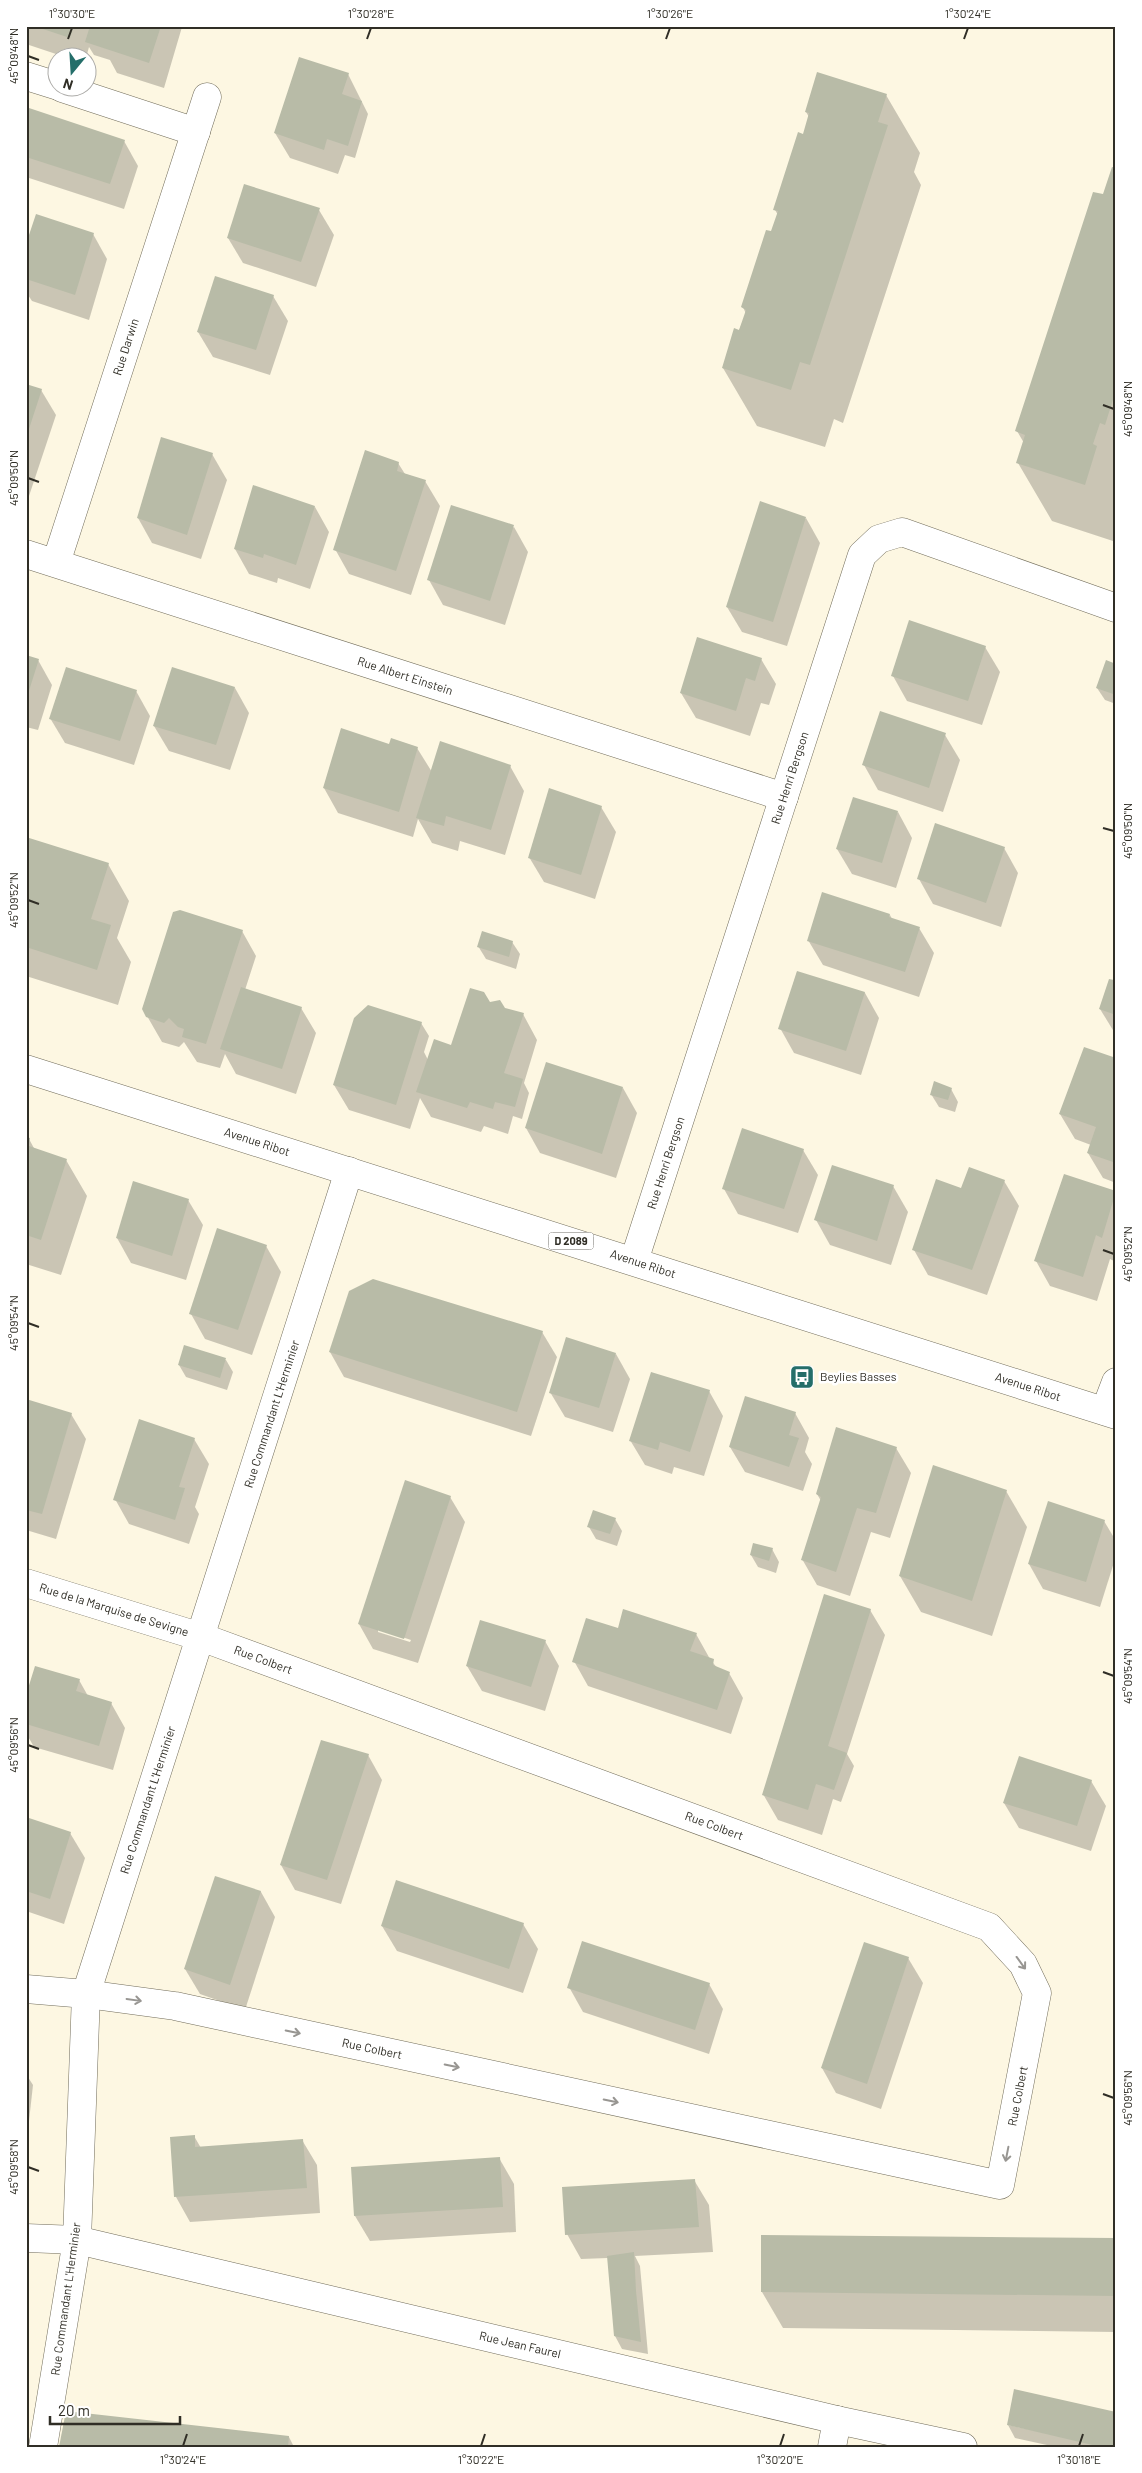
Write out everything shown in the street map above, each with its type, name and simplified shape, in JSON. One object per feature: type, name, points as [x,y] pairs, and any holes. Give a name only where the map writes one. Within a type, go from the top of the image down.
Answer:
[{"type":"street","points":[[26,76],[48,83]]},
{"type":"street","name":"Rue Darwin","points":[[56,564],[207,97]]},
{"type":"street","points":[[92,98],[196,132]]},
{"type":"street","name":"Rue Henri Bergson","points":[[634,1261],[862,555],[879,539],[902,532],[1116,608]]},
{"type":"street","name":"Rue Albert Einstein","points":[[26,554],[784,797]]},
{"type":"street","name":"Avenue Ribot","points":[[26,1068],[1110,1413]]},
{"type":"street","name":"Rue Commandant L'Herminier","points":[[43,2447],[77,2240],[86,1994],[349,1171]]},
{"type":"street","points":[[1110,1413],[1116,1382]]},
{"type":"street","name":"Rue de la Marquise de Sevigne","points":[[26,1583],[201,1638]]},
{"type":"street","name":"Rue Colbert","points":[[26,1988],[175,2006],[1000,2185],[1037,1993],[1023,1964],[989,1927],[201,1638]]},
{"type":"street","name":"Rue Jean Faurel","points":[[26,2238],[77,2240],[837,2420],[962,2447]]},
{"type":"street","points":[[832,2447],[837,2420]]},
{"type":"building","points":[[34,26],[74,26],[70,38]]},
{"type":"building","points":[[90,26],[161,26],[149,63],[85,42]]},
{"type":"building","points":[[299,57],[349,73],[342,94],[362,101],[348,146],[327,139],[324,150],[274,133]]},
{"type":"building","points":[[817,72],[887,94],[878,122],[888,125],[810,365],[800,362],[791,390],[722,368],[734,328],[739,330],[746,310],[741,307],[766,230],[771,231],[778,211],[773,210],[798,132],[803,134],[809,113],[805,112]]},
{"type":"building","points":[[26,107],[125,140],[110,184],[26,157]]},
{"type":"building","points":[[1112,167],[1116,168],[1116,390],[1105,425],[1100,423],[1093,444],[1097,446],[1085,485],[1016,463],[1025,435],[1015,431],[1093,192],[1103,194]]},
{"type":"building","points":[[244,184],[320,208],[301,262],[227,238]]},
{"type":"building","points":[[36,214],[94,233],[75,295],[26,279],[26,244]]},
{"type":"building","points":[[215,276],[274,295],[256,350],[197,332]]},
{"type":"building","points":[[26,384],[42,389],[27,435],[26,435]]},
{"type":"building","points":[[161,437],[213,453],[187,535],[137,518]]},
{"type":"building","points":[[365,450],[399,462],[397,471],[426,480],[396,571],[333,550]]},
{"type":"building","points":[[253,485],[315,506],[296,565],[264,554],[263,558],[234,549]]},
{"type":"building","points":[[760,501],[806,517],[773,622],[726,607]]},
{"type":"building","points":[[451,505],[514,525],[490,601],[427,580]]},
{"type":"building","points":[[909,620],[986,646],[968,701],[891,676]]},
{"type":"building","points":[[697,637],[762,658],[755,681],[746,678],[736,711],[680,693]]},
{"type":"building","points":[[26,655],[39,659],[27,697],[26,697]]},
{"type":"building","points":[[1106,660],[1116,664],[1116,695],[1096,688]]},
{"type":"building","points":[[66,667],[137,690],[120,741],[49,719]]},
{"type":"building","points":[[172,667],[235,687],[216,745],[153,726]]},
{"type":"building","points":[[880,711],[946,733],[929,788],[862,765]]},
{"type":"building","points":[[341,728],[389,744],[391,738],[418,747],[399,812],[323,788]]},
{"type":"building","points":[[440,741],[511,765],[491,830],[446,816],[444,826],[416,818]]},
{"type":"building","points":[[549,788],[602,806],[581,875],[528,858]]},
{"type":"building","points":[[853,797],[898,811],[882,863],[836,849]]},
{"type":"building","points":[[935,823],[1005,847],[986,903],[917,879]]},
{"type":"building","points":[[26,837],[109,863],[91,919],[111,925],[97,970],[26,947]]},
{"type":"building","points":[[822,892],[890,914],[889,917],[920,927],[905,972],[807,941]]},
{"type":"building","points":[[180,910],[243,930],[206,1044],[182,1037],[184,1029],[178,1027],[169,1018],[164,1023],[146,1017],[142,1009],[173,912]]},
{"type":"building","points":[[482,931],[513,941],[509,957],[477,947]]},
{"type":"building","points":[[797,971],[865,992],[846,1051],[778,1029]]},
{"type":"building","points":[[1115,976],[1116,1015],[1099,1009],[1109,979],[1114,980]]},
{"type":"building","points":[[241,987],[302,1007],[282,1069],[220,1049]]},
{"type":"building","points":[[470,988],[484,992],[490,1002],[500,1000],[505,1008],[524,1013],[504,1073],[523,1079],[515,1107],[495,1102],[493,1109],[470,1102],[467,1108],[416,1092],[434,1039],[451,1045]]},
{"type":"building","points":[[368,1005],[422,1022],[396,1105],[333,1085],[354,1018]]},
{"type":"building","points":[[1084,1047],[1116,1058],[1116,1163],[1087,1153],[1096,1127],[1059,1114]]},
{"type":"building","points":[[546,1062],[623,1087],[602,1154],[525,1128]]},
{"type":"building","points":[[934,1081],[952,1088],[948,1100],[930,1095]]},
{"type":"building","points":[[742,1128],[804,1149],[784,1209],[722,1189]]},
{"type":"building","points":[[26,1137],[30,1138],[29,1146],[67,1159],[41,1240],[26,1235]]},
{"type":"building","points":[[832,1165],[894,1185],[877,1241],[814,1220]]},
{"type":"building","points":[[969,1167],[1005,1180],[972,1270],[912,1250],[936,1179],[961,1188]]},
{"type":"building","points":[[1064,1174],[1116,1191],[1102,1238],[1096,1235],[1083,1277],[1034,1261]]},
{"type":"building","points":[[133,1181],[189,1199],[172,1256],[116,1238]]},
{"type":"building","points":[[217,1228],[267,1245],[238,1330],[189,1314]]},
{"type":"building","points":[[373,1279],[543,1331],[517,1412],[329,1352],[349,1291]]},
{"type":"building","points":[[566,1337],[616,1353],[599,1408],[549,1393]]},
{"type":"building","points":[[184,1345],[226,1358],[220,1378],[178,1365]]},
{"type":"building","points":[[651,1372],[710,1390],[690,1452],[660,1442],[658,1450],[629,1441]]},
{"type":"building","points":[[745,1396],[796,1412],[789,1435],[799,1438],[789,1467],[729,1447]]},
{"type":"building","points":[[26,1399],[72,1413],[42,1514],[26,1510]]},
{"type":"building","points":[[139,1419],[195,1438],[179,1487],[185,1488],[175,1520],[113,1500]]},
{"type":"building","points":[[836,1427],[897,1447],[876,1513],[857,1508],[836,1572],[801,1560],[821,1497],[816,1494]]},
{"type":"building","points":[[933,1465],[1007,1490],[972,1601],[899,1576]]},
{"type":"building","points":[[405,1480],[451,1496],[404,1639],[358,1624]]},
{"type":"building","points":[[1048,1501],[1105,1520],[1086,1582],[1028,1564]]},
{"type":"building","points":[[593,1510],[616,1518],[610,1534],[587,1527]]},
{"type":"building","points":[[753,1543],[773,1548],[769,1561],[750,1555]]},
{"type":"building","points":[[824,1594],[871,1609],[828,1746],[847,1753],[834,1790],[816,1784],[808,1810],[762,1795]]},
{"type":"building","points":[[623,1609],[697,1633],[690,1651],[714,1659],[713,1665],[730,1672],[717,1710],[572,1662],[586,1618],[618,1628]]},
{"type":"building","points":[[480,1620],[546,1640],[531,1687],[466,1666]]},
{"type":"building","points":[[35,1666],[80,1679],[76,1691],[112,1702],[99,1746],[26,1724],[26,1695]]},
{"type":"building","points":[[321,1740],[369,1754],[327,1880],[280,1865]]},
{"type":"building","points":[[1019,1756],[1092,1780],[1077,1826],[1003,1803]]},
{"type":"building","points":[[26,1817],[71,1832],[50,1899],[26,1891]]},
{"type":"building","points":[[215,1876],[261,1891],[230,1985],[184,1969]]},
{"type":"building","points":[[396,1880],[524,1923],[509,1969],[381,1926]]},
{"type":"building","points":[[582,1941],[710,1983],[695,2030],[567,1988]]},
{"type":"building","points":[[864,1942],[909,1957],[867,2084],[821,2068]]},
{"type":"building","points":[[195,2135],[195,2147],[303,2139],[307,2188],[174,2197],[170,2137]]},
{"type":"building","points":[[500,2157],[503,2207],[354,2216],[351,2167]]},
{"type":"building","points":[[695,2179],[699,2227],[565,2235],[562,2187]]},
{"type":"building","points":[[761,2235],[1116,2238],[1116,2296],[761,2292]]},
{"type":"building","points":[[634,2252],[641,2342],[614,2336],[607,2256]]},
{"type":"building","points":[[1014,2389],[1116,2412],[1116,2447],[1101,2447],[1007,2425]]},
{"type":"building","points":[[66,2411],[289,2436],[288,2447],[59,2447]]},
{"type":"place","name":"Beylies Basses","points":[[802,1377]]}]
